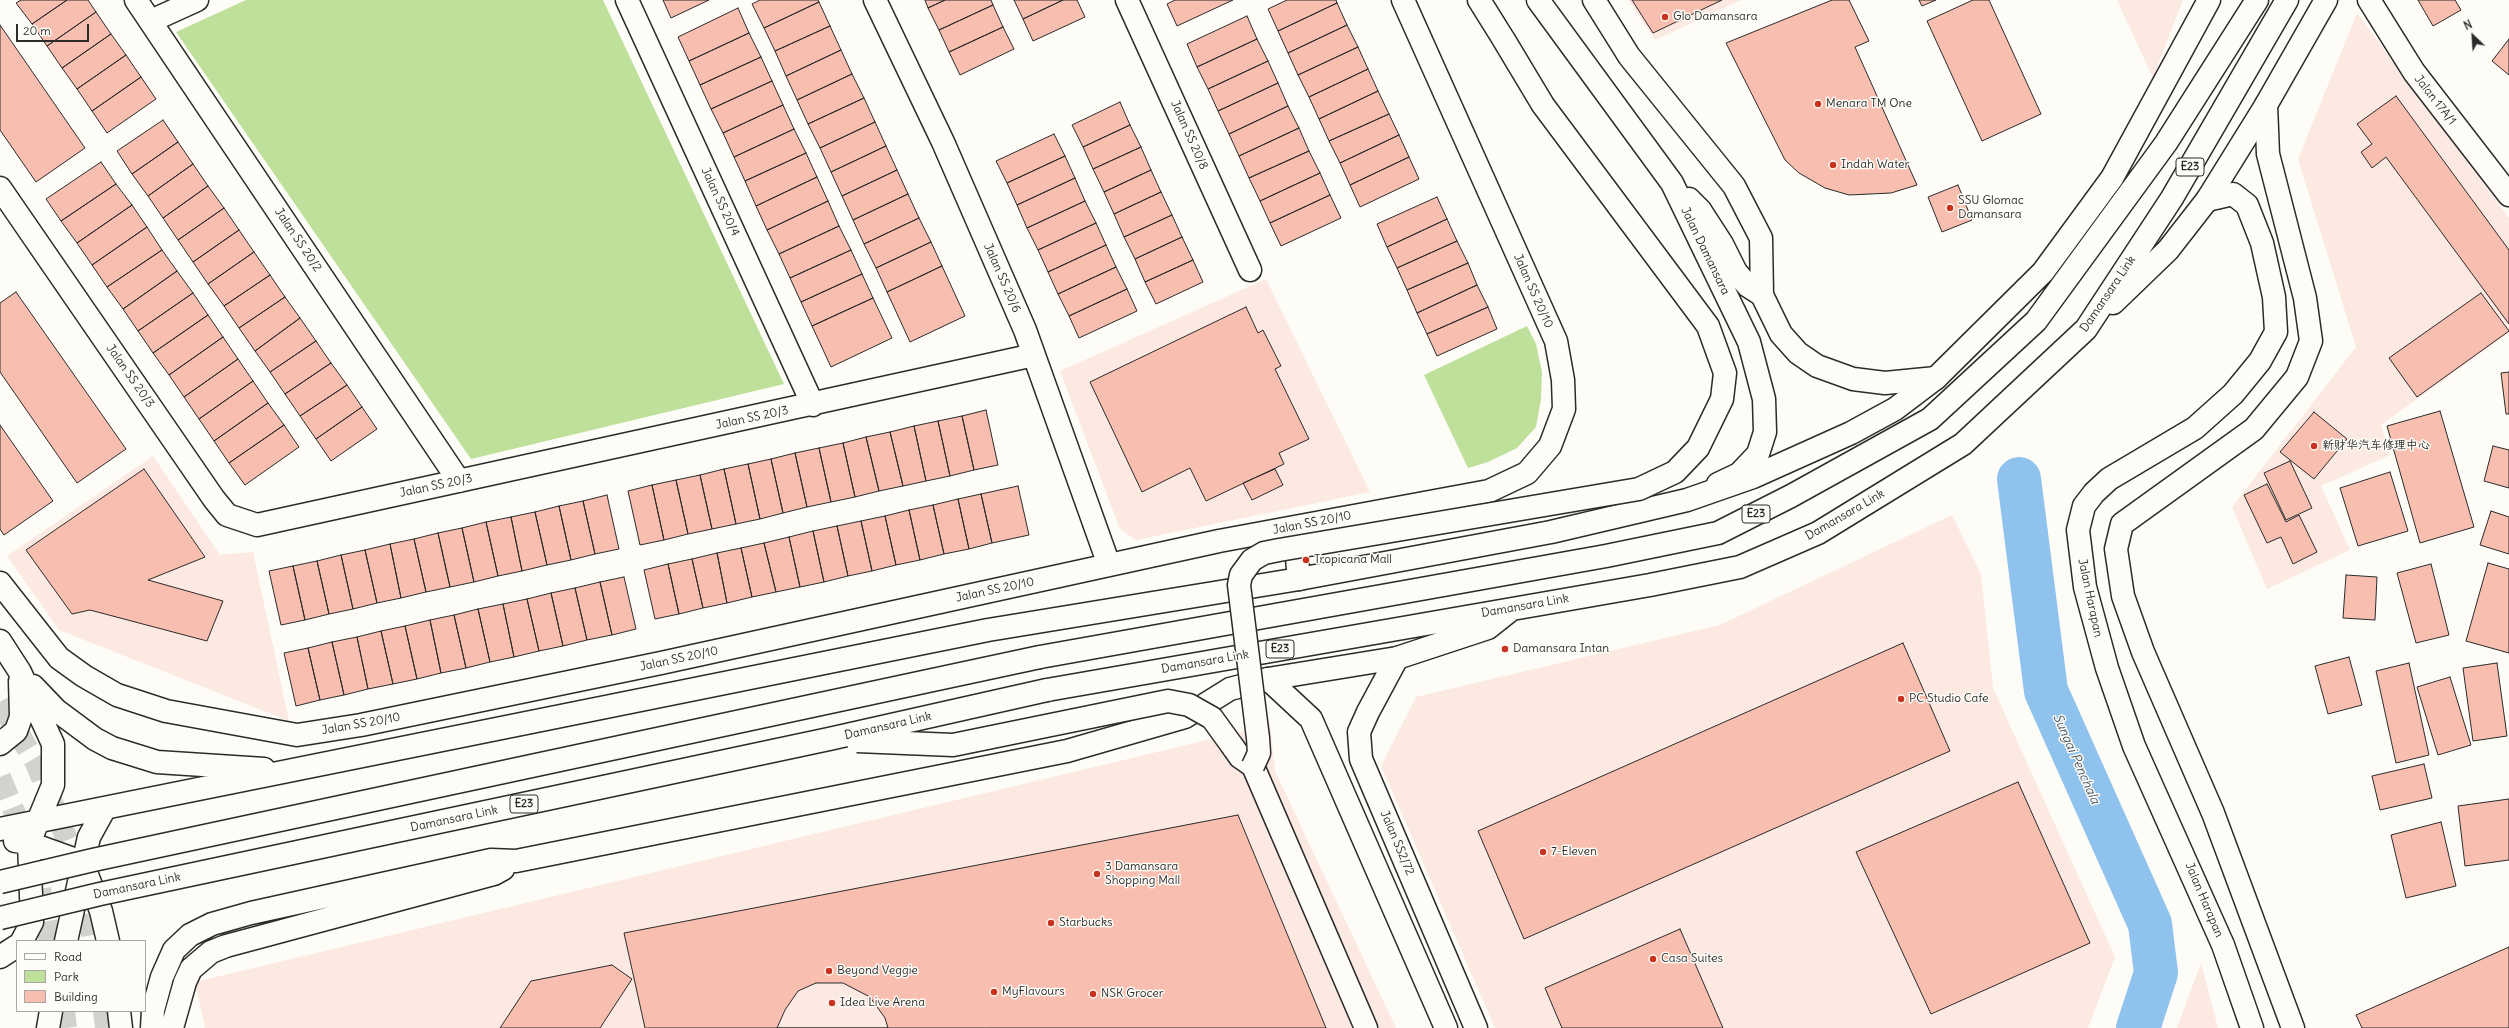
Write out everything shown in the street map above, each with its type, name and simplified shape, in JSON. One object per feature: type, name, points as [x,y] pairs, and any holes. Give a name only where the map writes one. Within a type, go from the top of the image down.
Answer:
[{"type":"main road","name":"Jalan SS 20/2","points":[[136,0],[459,481]]},
{"type":"main road","points":[[151,21],[197,0]]},
{"type":"main road","name":"Jalan SS 20/4","points":[[627,0],[813,405]]},
{"type":"main road","name":"Jalan SS 20/6","points":[[875,0],[942,142],[1034,355],[1109,565]]},
{"type":"main road","name":"Jalan SS 20/8","points":[[1127,0],[1250,270]]},
{"type":"main road","name":"Jalan SS 20/10","points":[[0,583],[59,658],[84,676],[117,695],[166,711],[296,735],[361,725],[661,663],[1109,565],[1294,527],[1489,491],[1527,473],[1550,446],[1564,409],[1563,380],[1556,341],[1403,0]]},
{"type":"main road","points":[[1254,766],[1259,753],[1258,738],[1239,590],[1241,576],[1252,560],[1264,553],[1279,550],[1639,489],[1675,472],[1698,448],[1722,399],[1725,373],[1708,326],[1543,105],[1480,0]]},
{"type":"main road","name":"Jalan Damansara","points":[[1538,0],[1672,183],[1748,342],[1764,400],[1765,432],[1758,454],[1739,474],[1687,500]]},
{"type":"main road","points":[[1594,0],[1629,56],[1734,186],[1761,238],[1762,295],[1781,334],[1798,353],[1817,366],[1853,379],[1878,382],[1936,378]]},
{"type":"main road","points":[[0,829],[988,630],[1299,579],[1552,532],[1687,500],[1753,477],[1851,433],[1895,408],[1936,378],[2042,272],[2112,178],[2209,0]]},
{"type":"main road","name":"E23","points":[[0,882],[93,860],[1040,656],[1606,556],[1718,533],[1791,496],[1930,419],[2036,321],[2166,144],[2257,0]]},
{"type":"main road","name":"Damansara Link","points":[[0,918],[108,892],[829,739],[1047,690],[1740,567],[1818,533],[1963,444],[2086,329],[2172,198],[2287,0]]},
{"type":"main road","points":[[2086,329],[2168,250],[2207,200],[2266,105],[2326,0]]},
{"type":"main road","name":"Jalan 17A/1","points":[[2369,0],[2414,72],[2509,195]]},
{"type":"main road","points":[[2266,105],[2268,154],[2305,298],[2311,341],[2297,377],[2254,429],[2122,524],[2116,549],[2123,596],[2143,652],[2213,812],[2293,1028]]},
{"type":"main road","points":[[1672,183],[1700,210],[1722,244],[1736,272],[1748,286],[1762,295]]},
{"type":"main road","name":"Jalan SS 20/3","points":[[0,188],[227,515],[256,525],[813,405],[1034,355]]},
{"type":"main road","name":"Jalan Harapan","points":[[2207,200],[2232,194],[2247,205],[2262,243],[2274,297],[2276,332],[2260,361],[2233,394],[2195,428],[2109,479],[2094,493],[2084,506],[2078,530],[2085,587],[2107,668],[2134,746],[2223,945],[2252,1028]]},
{"type":"main road","points":[[1294,527],[1299,579]]},
{"type":"main road","points":[[152,1028],[153,1010],[162,977],[174,950],[190,935],[212,924],[251,913],[491,860],[516,861],[1067,751],[1185,717],[1230,689],[1268,679],[1397,658],[1488,628],[1513,608]]},
{"type":"main road","points":[[0,641],[20,672],[53,744],[53,785],[36,821],[29,843],[32,922],[23,940]]},
{"type":"main road","name":"Jalan SS2/72","points":[[1397,658],[1359,732],[1361,759],[1476,1028]]},
{"type":"main road","points":[[20,672],[56,710],[95,739],[112,748],[157,762],[298,770]]},
{"type":"main road","points":[[0,744],[16,731],[21,717],[20,672]]},
{"type":"main road","points":[[1268,679],[1311,719],[1446,1028]]},
{"type":"main road","points":[[829,739],[953,745],[1168,701],[1189,704],[1212,718],[1240,757],[1254,766],[1366,1028]]},
{"type":"main road","points":[[66,940],[82,862],[89,837],[105,808]]},
{"type":"main road","points":[[0,840],[29,843],[82,862],[101,911],[108,940]]},
{"type":"main road","points":[[172,1028],[185,982],[191,970],[211,952],[226,946],[494,874],[516,861]]},
{"type":"main road","points":[[0,957],[16,947]]},
{"type":"main road","points":[[48,1028],[52,1012]]},
{"type":"main road","points":[[120,1012],[121,1028]]},
{"type":"shaded area","name":"Glo Damansara","points":[[1628,0],[1741,0],[1655,40]]},
{"type":"shaded area","points":[[2117,0],[2183,0],[2153,78]]},
{"type":"shaded area","points":[[2357,13],[2509,218],[2509,333],[2381,425],[2390,455],[2321,486],[2350,550],[2267,589],[2232,507],[2356,347],[2298,159]]},
{"type":"shaded area","points":[[1266,279],[1370,492],[1136,540],[1120,529],[1060,371]]},
{"type":"shaded area","points":[[153,456],[220,555],[253,552],[289,721],[59,630],[7,556]]},
{"type":"shaded area","points":[[1952,515],[1981,574],[1993,688],[2115,957],[2088,1028],[1495,1028],[1381,766],[1416,697],[1720,625]]},
{"type":"shaded area","points":[[1270,725],[1275,771],[1396,1028],[205,1028],[195,982]]},
{"type":"shaded area","points":[[2201,963],[2218,1028],[2177,1028]]},
{"type":"green space","points":[[246,0],[603,0],[784,384],[471,459],[176,32]]},
{"type":"green space","points":[[1527,326],[1536,344],[1542,372],[1541,399],[1536,427],[1517,448],[1488,462],[1468,468],[1424,375]]},
{"type":"building","points":[[21,0],[67,0],[32,24],[16,3]]},
{"type":"building","points":[[67,0],[88,0],[96,12],[47,46],[32,24]]},
{"type":"building","points":[[663,0],[709,0],[671,18]]},
{"type":"building","points":[[760,0],[818,0],[819,2],[764,28],[752,4]]},
{"type":"building","points":[[925,0],[945,0],[928,8]]},
{"type":"building","points":[[945,0],[991,0],[993,5],[939,30],[928,8]]},
{"type":"building","points":[[1014,0],[1063,0],[1023,19]]},
{"type":"building","points":[[1063,0],[1077,0],[1085,17],[1033,41],[1023,19]]},
{"type":"building","points":[[1175,0],[1233,0],[1177,26],[1167,4]]},
{"type":"building","points":[[1287,0],[1336,0],[1337,3],[1278,31],[1268,9]]},
{"type":"building","name":"Glo Damansara","points":[[1632,0],[1722,0],[1653,33]]},
{"type":"building","name":"Menara TM One","points":[[1832,0],[1849,0],[1869,41],[1855,47],[1917,185],[1891,193],[1849,195],[1825,188],[1799,173],[1785,160],[1726,43]]},
{"type":"building","points":[[1919,0],[1936,0],[1922,6]]},
{"type":"building","points":[[1973,0],[1989,0],[2041,114],[1982,141],[1927,21]]},
{"type":"building","points":[[2418,0],[2455,0],[2461,10],[2433,26]]},
{"type":"building","points":[[819,2],[830,26],[775,51],[764,28]]},
{"type":"building","points":[[1337,3],[1347,25],[1288,53],[1278,31]]},
{"type":"building","points":[[993,5],[1003,27],[949,52],[939,30]]},
{"type":"building","points":[[738,8],[749,33],[689,61],[678,37]]},
{"type":"building","points":[[96,12],[111,34],[62,68],[47,46]]},
{"type":"building","points":[[1247,16],[1257,39],[1197,67],[1187,44]]},
{"type":"building","points":[[0,25],[85,148],[36,182],[0,130]]},
{"type":"building","points":[[1347,25],[1358,47],[1298,75],[1288,53]]},
{"type":"building","points":[[830,26],[841,50],[786,76],[775,51]]},
{"type":"building","points":[[1003,27],[1014,49],[960,75],[949,52]]},
{"type":"building","points":[[749,33],[761,57],[700,85],[689,61]]},
{"type":"building","points":[[111,34],[126,55],[77,89],[62,68]]},
{"type":"building","points":[[1257,39],[1268,61],[1208,89],[1197,67]]},
{"type":"building","points":[[2509,39],[2509,75],[2492,61]]},
{"type":"building","points":[[1358,47],[1368,69],[1309,97],[1298,75]]},
{"type":"building","points":[[841,50],[852,74],[797,100],[786,76]]},
{"type":"building","points":[[126,55],[141,77],[92,111],[77,89]]},
{"type":"building","points":[[761,57],[772,81],[711,109],[700,85]]},
{"type":"building","points":[[1268,61],[1278,83],[1218,111],[1208,89]]},
{"type":"building","points":[[1368,69],[1378,91],[1319,119],[1309,97]]},
{"type":"building","points":[[852,74],[864,98],[808,124],[797,100]]},
{"type":"building","points":[[141,77],[156,99],[107,133],[92,111]]},
{"type":"building","points":[[772,81],[783,105],[723,133],[711,109]]},
{"type":"building","points":[[1278,83],[1288,106],[1229,134],[1218,111]]},
{"type":"building","points":[[1378,91],[1389,114],[1329,141],[1319,119]]},
{"type":"building","points":[[2396,96],[2509,250],[2509,324],[2386,157],[2372,168],[2361,152],[2372,144],[2357,124]]},
{"type":"building","points":[[864,98],[875,122],[820,148],[808,124]]},
{"type":"building","points":[[1120,102],[1130,125],[1083,147],[1072,125]]},
{"type":"building","points":[[783,105],[794,129],[734,157],[723,133]]},
{"type":"building","points":[[1288,106],[1299,128],[1239,156],[1229,134]]},
{"type":"building","points":[[1389,114],[1399,135],[1340,163],[1329,141]]},
{"type":"building","points":[[163,120],[178,142],[132,174],[117,151]]},
{"type":"building","points":[[875,122],[886,146],[831,172],[820,148]]},
{"type":"building","points":[[1130,125],[1141,147],[1093,169],[1083,147]]},
{"type":"building","points":[[1299,128],[1309,151],[1249,178],[1239,156]]},
{"type":"building","points":[[794,129],[806,153],[745,181],[734,157]]},
{"type":"building","points":[[1054,134],[1065,156],[1007,183],[996,161]]},
{"type":"building","points":[[1399,135],[1409,157],[1350,185],[1340,163]]},
{"type":"building","points":[[178,142],[193,164],[148,196],[132,174]]},
{"type":"building","points":[[886,146],[897,170],[842,196],[831,172]]},
{"type":"building","points":[[1141,147],[1151,170],[1104,192],[1093,169]]},
{"type":"building","points":[[1309,151],[1320,173],[1260,201],[1249,178]]},
{"type":"building","points":[[806,153],[817,177],[756,206],[745,181]]},
{"type":"building","points":[[1065,156],[1075,178],[1017,205],[1007,183]]},
{"type":"building","points":[[1409,157],[1419,179],[1360,207],[1350,185]]},
{"type":"building","points":[[101,162],[116,184],[61,221],[46,199]]},
{"type":"building","points":[[193,164],[208,186],[163,218],[148,196]]},
{"type":"building","points":[[897,170],[908,194],[853,220],[842,196]]},
{"type":"building","points":[[1151,170],[1161,192],[1114,214],[1104,192]]},
{"type":"building","points":[[1320,173],[1330,195],[1270,223],[1260,201]]},
{"type":"building","points":[[817,177],[828,201],[767,230],[756,206]]},
{"type":"building","points":[[1075,178],[1085,201],[1027,228],[1017,205]]},
{"type":"building","points":[[116,184],[132,205],[77,243],[61,221]]},
{"type":"building","name":"SSU Glomac Damansara","points":[[1958,185],[1972,220],[1942,232],[1928,197]]},
{"type":"building","points":[[208,186],[224,208],[178,240],[163,218]]},
{"type":"building","points":[[1161,192],[1172,215],[1124,237],[1114,214]]},
{"type":"building","points":[[908,194],[919,218],[864,244],[853,220]]},
{"type":"building","points":[[1330,195],[1341,218],[1281,246],[1270,223]]},
{"type":"building","points":[[1437,197],[1447,219],[1387,247],[1377,224]]},
{"type":"building","points":[[828,201],[839,226],[779,254],[767,230]]},
{"type":"building","points":[[1085,201],[1096,223],[1038,250],[1027,228]]},
{"type":"building","points":[[132,205],[147,227],[92,265],[77,243]]},
{"type":"building","points":[[224,208],[239,230],[193,262],[178,240]]},
{"type":"building","points":[[1172,215],[1182,237],[1135,259],[1124,237]]},
{"type":"building","points":[[919,218],[931,242],[876,268],[864,244]]},
{"type":"building","points":[[1447,219],[1457,241],[1397,268],[1387,247]]},
{"type":"building","points":[[1096,223],[1106,245],[1048,272],[1038,250]]},
{"type":"building","points":[[839,226],[851,250],[790,278],[779,254]]},
{"type":"building","points":[[147,227],[162,250],[107,287],[92,265]]},
{"type":"building","points":[[239,230],[254,252],[208,284],[193,262]]},
{"type":"building","points":[[1182,237],[1193,260],[1145,282],[1135,259]]},
{"type":"building","points":[[1457,241],[1468,263],[1407,290],[1397,268]]},
{"type":"building","points":[[931,242],[942,266],[887,292],[876,268]]},
{"type":"building","points":[[1106,245],[1116,267],[1058,294],[1048,272]]},
{"type":"building","points":[[162,250],[177,271],[123,309],[107,287]]},
{"type":"building","points":[[851,250],[862,274],[801,302],[790,278]]},
{"type":"building","points":[[254,252],[270,275],[224,306],[208,284]]},
{"type":"building","points":[[1193,260],[1203,282],[1156,304],[1145,282]]},
{"type":"building","points":[[1468,263],[1477,285],[1417,313],[1407,290]]},
{"type":"building","points":[[942,266],[965,316],[910,342],[887,292]]},
{"type":"building","points":[[1116,267],[1127,289],[1069,316],[1058,294]]},
{"type":"building","points":[[177,271],[193,293],[138,331],[123,309]]},
{"type":"building","points":[[862,274],[873,298],[812,326],[801,302]]},
{"type":"building","points":[[270,275],[285,297],[239,328],[224,306]]},
{"type":"building","points":[[1477,285],[1488,307],[1427,334],[1417,313]]},
{"type":"building","points":[[1127,289],[1137,311],[1079,338],[1069,316]]},
{"type":"building","points":[[16,292],[126,449],[77,483],[0,372],[0,303]]},
{"type":"building","points":[[193,293],[208,315],[153,353],[138,331]]},
{"type":"building","points":[[2481,293],[2509,331],[2417,397],[2389,358]]},
{"type":"building","points":[[285,297],[300,318],[255,351],[239,328]]},
{"type":"building","points":[[873,298],[892,338],[831,367],[812,326]]},
{"type":"building","points":[[1246,307],[1258,333],[1263,330],[1281,366],[1275,369],[1309,439],[1279,453],[1284,464],[1206,501],[1190,468],[1142,492],[1090,382]]},
{"type":"building","points":[[1488,307],[1497,329],[1437,356],[1427,334]]},
{"type":"building","points":[[208,315],[223,337],[169,375],[153,353]]},
{"type":"building","points":[[300,318],[316,341],[270,372],[255,351]]},
{"type":"building","points":[[223,337],[238,359],[184,397],[169,375]]},
{"type":"building","points":[[316,341],[331,363],[285,394],[270,372]]},
{"type":"building","points":[[238,359],[253,381],[199,419],[184,397]]},
{"type":"building","points":[[331,363],[347,385],[300,416],[285,394]]},
{"type":"building","points":[[2509,372],[2509,414],[2506,414],[2501,373]]},
{"type":"building","points":[[253,381],[268,403],[214,441],[199,419]]},
{"type":"building","points":[[347,385],[362,407],[316,439],[300,416]]},
{"type":"building","points":[[268,403],[284,425],[229,463],[214,441]]},
{"type":"building","points":[[362,407],[377,429],[331,461],[316,439]]},
{"type":"building","points":[[986,410],[998,465],[974,470],[962,416]]},
{"type":"building","points":[[2440,411],[2474,527],[2420,543],[2387,426]]},
{"type":"building","name":"新财华汽车修理中心","points":[[2314,412],[2347,439],[2314,479],[2280,452]]},
{"type":"building","points":[[962,416],[974,470],[950,476],[938,421]]},
{"type":"building","points":[[938,421],[950,476],[926,481],[914,426]]},
{"type":"building","points":[[0,425],[53,501],[4,535],[0,529]]},
{"type":"building","points":[[284,425],[299,447],[245,485],[229,463]]},
{"type":"building","points":[[914,426],[926,481],[903,486],[890,432]]},
{"type":"building","points":[[890,432],[903,486],[879,491],[866,437]]},
{"type":"building","points":[[866,437],[879,491],[855,497],[843,443]]},
{"type":"building","points":[[843,443],[855,497],[831,502],[819,448]]},
{"type":"building","points":[[2493,446],[2509,450],[2509,488],[2484,481]]},
{"type":"building","points":[[819,448],[831,502],[807,507],[795,453]]},
{"type":"building","points":[[795,453],[807,507],[783,513],[771,459]]},
{"type":"building","points":[[771,459],[783,513],[760,519],[748,464]]},
{"type":"building","points":[[2290,461],[2312,508],[2286,520],[2264,473]]},
{"type":"building","points":[[748,464],[760,519],[736,524],[724,469]]},
{"type":"building","points":[[144,469],[205,557],[148,580],[223,601],[207,641],[90,610],[72,614],[26,550]]},
{"type":"building","points":[[724,469],[736,524],[712,529],[700,475]]},
{"type":"building","points":[[1275,469],[1283,485],[1252,500],[1243,483]]},
{"type":"building","points":[[2390,472],[2408,531],[2358,546],[2340,488]]},
{"type":"building","points":[[700,475],[712,529],[688,534],[676,480]]},
{"type":"building","points":[[676,480],[688,534],[664,540],[652,485]]},
{"type":"building","points":[[2267,484],[2286,522],[2299,515],[2317,552],[2293,564],[2281,537],[2267,543],[2244,495]]},
{"type":"building","points":[[652,485],[664,540],[640,545],[628,491]]},
{"type":"building","points":[[1018,486],[1029,535],[992,543],[981,494]]},
{"type":"building","points":[[981,494],[992,543],[969,549],[958,499]]},
{"type":"building","points":[[607,495],[619,549],[595,554],[583,501]]},
{"type":"building","points":[[958,499],[969,549],[944,554],[933,505]]},
{"type":"building","points":[[583,501],[595,554],[571,560],[559,506]]},
{"type":"building","points":[[933,505],[944,554],[920,560],[909,510]]},
{"type":"building","points":[[559,506],[571,560],[547,565],[535,512]]},
{"type":"building","points":[[909,510],[920,560],[896,565],[885,516]]},
{"type":"building","points":[[2491,511],[2509,517],[2509,554],[2480,545]]},
{"type":"building","points":[[535,512],[547,565],[522,571],[511,517]]},
{"type":"building","points":[[885,516],[896,565],[872,571],[861,521]]},
{"type":"building","points":[[511,517],[522,571],[498,576],[486,522]]},
{"type":"building","points":[[861,521],[872,571],[848,576],[837,526]]},
{"type":"building","points":[[486,522],[498,576],[474,582],[462,528]]},
{"type":"building","points":[[837,526],[848,576],[824,582],[813,531]]},
{"type":"building","points":[[462,528],[474,582],[450,587],[438,533]]},
{"type":"building","points":[[813,531],[824,582],[800,587],[789,537]]},
{"type":"building","points":[[438,533],[450,587],[426,592],[414,539]]},
{"type":"building","points":[[789,537],[800,587],[776,592],[764,543]]},
{"type":"building","points":[[414,539],[426,592],[401,598],[390,544]]},
{"type":"building","points":[[764,543],[776,592],[752,597],[741,548]]},
{"type":"building","points":[[390,544],[401,598],[377,603],[365,550]]},
{"type":"building","points":[[741,548],[752,597],[727,603],[717,553]]},
{"type":"building","points":[[365,550],[377,603],[353,609],[341,555]]},
{"type":"building","points":[[717,553],[727,603],[703,608],[692,559]]},
{"type":"building","points":[[341,555],[353,609],[329,614],[317,561]]},
{"type":"building","points":[[692,559],[703,608],[679,614],[668,564]]},
{"type":"building","points":[[317,561],[329,614],[305,620],[293,566]]},
{"type":"building","points":[[2488,563],[2509,569],[2509,653],[2466,641]]},
{"type":"building","points":[[668,564],[679,614],[655,619],[644,570]]},
{"type":"building","points":[[2431,564],[2449,635],[2416,643],[2397,573]]},
{"type":"building","points":[[293,566],[305,620],[281,625],[269,571]]},
{"type":"building","points":[[2346,575],[2377,577],[2375,620],[2343,618]]},
{"type":"building","points":[[624,577],[636,629],[612,635],[600,582]]},
{"type":"building","points":[[600,582],[612,635],[587,640],[575,588]]},
{"type":"building","points":[[575,588],[587,640],[563,646],[551,593]]},
{"type":"building","points":[[551,593],[563,646],[539,651],[527,599]]},
{"type":"building","points":[[527,599],[539,651],[514,657],[503,604]]},
{"type":"building","points":[[503,604],[514,657],[490,662],[478,609]]},
{"type":"building","points":[[478,609],[490,662],[466,668],[454,615]]},
{"type":"building","points":[[454,615],[466,668],[441,673],[430,620]]},
{"type":"building","points":[[430,620],[441,673],[417,679],[405,626]]},
{"type":"building","points":[[405,626],[417,679],[393,684],[381,631]]},
{"type":"building","points":[[381,631],[393,684],[368,689],[357,637]]},
{"type":"building","points":[[357,637],[368,689],[344,695],[332,642]]},
{"type":"building","points":[[332,642],[344,695],[320,700],[308,648]]},
{"type":"building","points":[[1903,643],[1950,751],[1524,939],[1478,831]]},
{"type":"building","points":[[308,648],[320,700],[296,706],[284,653]]},
{"type":"building","points":[[2349,657],[2362,705],[2328,714],[2315,666]]},
{"type":"building","points":[[2409,663],[2429,755],[2396,763],[2376,671]]},
{"type":"building","points":[[2497,663],[2507,736],[2473,741],[2463,668]]},
{"type":"building","points":[[2450,677],[2471,745],[2438,755],[2417,687]]},
{"type":"building","points":[[2424,764],[2432,798],[2380,810],[2372,776]]},
{"type":"building","points":[[2018,782],[2090,943],[1931,1014],[1856,852]]},
{"type":"building","points":[[2509,799],[2509,860],[2465,866],[2458,806]]},
{"type":"building","name":"3 Damansara Shopping Mall","points":[[1238,815],[1326,1028],[645,1028],[624,933]]},
{"type":"building","points":[[2441,822],[2456,886],[2406,898],[2391,835]]},
{"type":"building","name":"Casa Suites","points":[[1680,929],[1723,1028],[1562,1028],[1545,988]]},
{"type":"building","points":[[2509,947],[2509,1028],[2362,1028],[2356,1015]]},
{"type":"building","points":[[612,965],[632,979],[600,1028],[500,1028],[531,981]]},
{"type":"building","name":"Idea Live Arena","points":[[816,983],[843,983],[870,997],[885,1018],[888,1028],[777,1028],[785,1010],[798,991]]},
{"type":"waterway","name":"Sungai Penchala","points":[[2019,479],[2046,691],[2150,924],[2156,973],[2138,1028]]},
{"type":"tunnel","points":[[0,702],[36,763],[83,879],[93,940]]},
{"type":"tunnel","points":[[0,777],[27,843]]},
{"type":"tunnel","points":[[40,889],[50,940]]},
{"type":"tunnel","points":[[64,1012],[66,1028]]},
{"type":"tunnel","points":[[104,1012],[106,1028]]},
{"type":"place","name":"Glo Damansara","points":[[1665,17]]},
{"type":"place","name":"Menara TM One","points":[[1818,104]]},
{"type":"place","name":"Indah Water","points":[[1833,165]]},
{"type":"place","name":"SSU Glomac Damansara","points":[[1950,208]]},
{"type":"place","name":"新财华汽车修理中心","points":[[2314,446]]},
{"type":"place","name":"Tropicana Mall","points":[[1306,560]]},
{"type":"place","name":"Damansara Intan","points":[[1505,649]]},
{"type":"place","name":"PC Studio Cafe","points":[[1901,699]]},
{"type":"place","name":"7-Eleven","points":[[1543,852]]},
{"type":"place","name":"3 Damansara Shopping Mall","points":[[1097,874]]},
{"type":"place","name":"Starbucks","points":[[1051,923]]},
{"type":"place","name":"Casa Suites","points":[[1653,959]]},
{"type":"place","name":"Beyond Veggie","points":[[829,971]]},
{"type":"place","name":"MyFlavours","points":[[994,992]]},
{"type":"place","name":"NSK Grocer","points":[[1093,994]]},
{"type":"place","name":"Idea Live Arena","points":[[832,1003]]}]
